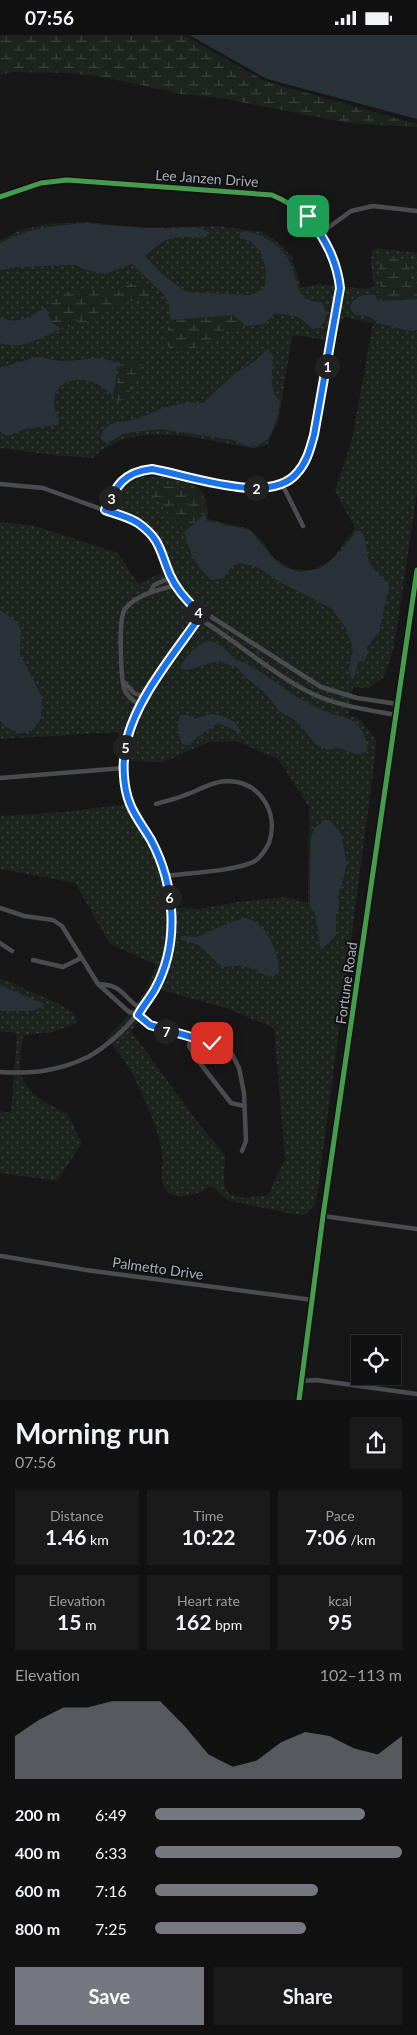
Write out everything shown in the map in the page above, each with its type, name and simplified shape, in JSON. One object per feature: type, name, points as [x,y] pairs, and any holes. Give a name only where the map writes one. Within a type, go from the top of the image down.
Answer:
[{"type":"street","name":"Lee Janzen Drive","points":[[0,197],[41,183],[68,180],[272,195],[288,201],[308,216],[330,249],[338,272],[340,288],[314,435],[307,458],[296,475],[282,485]]},
{"type":"street","points":[[321,233],[351,211],[373,206],[417,211]]},
{"type":"street","points":[[105,510],[115,489],[124,479],[139,471],[152,469],[238,487],[264,489],[282,485],[303,526]]},
{"type":"street","points":[[0,484],[43,488],[137,522],[152,535],[162,549],[176,585],[182,595],[203,616],[206,623],[315,695],[358,708],[396,715]]},
{"type":"street","name":"Fortune Road","points":[[299,1400],[323,1216],[417,570]]},
{"type":"street","points":[[150,592],[154,585],[172,577]]},
{"type":"street","points":[[140,705],[124,689],[121,671],[120,631],[123,611],[133,600],[150,592],[155,593],[176,585]]},
{"type":"street","points":[[203,616],[210,617],[321,687],[334,693],[360,699],[398,704]]},
{"type":"street","points":[[0,1072],[30,1074],[62,1067],[90,1056],[109,1042],[138,1015],[155,989],[169,946],[171,916],[166,876],[150,838],[130,804],[125,785],[125,746],[131,722],[144,697],[203,616]]},
{"type":"street","points":[[271,667],[276,659]]},
{"type":"street","points":[[124,681],[134,693],[144,697]]},
{"type":"street","points":[[358,708],[360,699]]},
{"type":"street","points":[[0,778],[124,769]]},
{"type":"street","points":[[156,804],[187,795],[216,781],[230,781],[244,785],[258,793],[272,815],[273,830],[267,848],[257,860],[241,867],[166,876]]},
{"type":"street","points":[[0,908],[24,916],[53,920],[62,926],[98,984],[129,1012],[138,1015],[150,1025],[212,1043],[232,1054],[239,1068],[244,1106],[246,1141],[242,1151]]},
{"type":"street","points":[[0,943],[12,951]]},
{"type":"street","points":[[33,960],[63,967],[81,958]]},
{"type":"street","points":[[98,984],[111,984],[118,987],[132,1004],[141,1009]]},
{"type":"street","points":[[191,1037],[189,1046],[196,1058],[231,1103],[244,1106]]},
{"type":"street","points":[[323,1216],[417,1229]]},
{"type":"street","name":"Palmetto Drive","points":[[1,1256],[86,1270],[313,1300]]},
{"type":"street","points":[[302,1381],[316,1380],[417,1394]]},
{"type":"green space","points":[[0,35],[184,35],[265,81],[417,124],[417,127],[348,123],[221,98],[182,94],[104,77],[68,73],[13,72],[0,75]]},
{"type":"green space","points":[[86,222],[143,228],[217,226],[262,232],[275,240],[292,257],[301,288],[319,284],[366,289],[374,287],[371,263],[372,252],[376,248],[417,253],[417,492],[394,648],[384,677],[369,688],[353,687],[348,715],[361,720],[376,740],[375,758],[316,1203],[305,1215],[227,1200],[212,1186],[185,1196],[174,1195],[165,1189],[162,1180],[160,1143],[153,1119],[121,1055],[106,1038],[123,1022],[136,1004],[147,986],[156,965],[110,944],[75,883],[0,869],[0,816],[64,812],[136,803],[166,862],[177,908],[199,909],[238,902],[286,897],[308,903],[309,807],[278,759],[236,741],[208,742],[164,762],[119,761],[119,732],[0,739],[0,522],[35,526],[118,553],[138,584],[161,573],[157,552],[141,530],[135,526],[108,517],[120,489],[130,480],[164,477],[188,482],[197,487],[203,492],[208,519],[250,529],[263,542],[274,558],[292,569],[312,570],[331,561],[355,528],[335,491],[352,439],[373,323],[345,317],[326,340],[292,336],[279,418],[267,445],[256,448],[193,437],[150,435],[129,438],[110,445],[93,458],[0,448],[0,240],[21,230],[46,224]],"holes":[[[158,989],[229,1009],[274,1028],[285,1159],[268,1195],[244,1198],[229,1194],[224,1185],[225,1155],[199,1124],[131,1031],[151,1005]]]},
{"type":"green space","points":[[384,256],[410,260],[410,284],[417,289],[417,299],[381,301],[377,299],[376,294],[381,292],[378,258]]},
{"type":"green space","points":[[135,282],[145,284],[153,294],[151,297],[117,304],[109,311],[76,326],[62,328],[51,323],[46,307],[52,298],[59,294],[95,289],[112,292]]},
{"type":"green space","points":[[233,316],[246,327],[226,332],[185,353],[170,350],[168,346],[167,339],[170,320]]},
{"type":"green space","points":[[131,359],[140,362],[140,372],[124,400],[117,401],[113,396],[119,370],[117,362],[127,362]]},
{"type":"green space","points":[[161,486],[196,489],[202,494],[205,513],[184,531],[151,494],[151,490]]},
{"type":"green space","points":[[0,978],[59,1004],[74,1013],[77,1023],[53,1032],[23,1035],[20,1066],[21,1075],[25,1083],[36,1096],[51,1106],[67,1113],[82,1143],[57,1181],[0,1173],[0,1111],[11,1113],[17,1033],[0,1031]]},
{"type":"shaded area","points":[[189,35],[417,35],[417,119],[267,79]]},
{"type":"shaded area","points":[[86,223],[145,228],[194,227],[207,232],[207,236],[204,238],[172,238],[161,243],[145,256],[162,274],[186,292],[250,295],[261,290],[265,286],[266,270],[261,252],[251,242],[240,238],[240,234],[243,231],[259,235],[273,243],[285,254],[301,294],[308,299],[322,303],[326,310],[326,319],[320,328],[313,329],[299,317],[275,313],[264,324],[246,326],[233,315],[170,320],[169,303],[163,294],[132,264],[105,274],[75,265],[17,267],[0,270],[0,243],[21,234],[42,229]]},
{"type":"shaded area","points":[[363,295],[376,295],[376,299],[381,301],[417,299],[417,330],[410,331],[378,323],[371,317],[354,314],[350,308],[354,300]]},
{"type":"shaded area","points":[[46,307],[51,322],[61,329],[24,344],[8,345],[0,343],[0,317],[13,321],[24,319]]},
{"type":"shaded area","points":[[268,349],[273,356],[273,391],[280,401],[277,418],[269,438],[258,446],[249,447],[233,440],[161,429],[125,433],[107,443],[101,439],[103,430],[111,424],[141,418],[162,408],[185,403],[203,403],[233,375],[255,361]]},
{"type":"shaded area","points":[[37,357],[64,361],[98,358],[118,364],[113,396],[103,387],[91,382],[69,381],[61,386],[55,394],[54,405],[59,420],[57,425],[24,429],[8,436],[0,432],[0,368]]},
{"type":"shaded area","points":[[205,514],[207,521],[250,530],[273,558],[284,567],[300,572],[322,568],[343,549],[356,531],[361,531],[365,538],[371,565],[389,586],[379,632],[367,647],[367,655],[364,662],[358,661],[355,676],[351,677],[349,668],[353,649],[347,630],[332,609],[282,583],[259,568],[241,563],[232,566],[224,578],[212,580],[206,575],[194,558],[184,532]]},
{"type":"shaded area","points":[[0,610],[16,621],[21,630],[20,654],[42,697],[41,719],[33,730],[19,734],[3,725],[0,720]]},
{"type":"shaded area","points":[[208,641],[224,648],[236,659],[256,669],[292,694],[331,714],[347,718],[356,723],[367,743],[367,751],[355,754],[339,748],[327,750],[316,745],[297,721],[280,712],[264,692],[244,676],[238,668],[218,661],[187,670],[180,668],[192,651]]},
{"type":"shaded area","points":[[210,714],[219,715],[233,721],[241,733],[218,723],[189,745],[182,744],[178,729],[178,721],[181,715],[187,715],[195,719]]},
{"type":"shaded area","points":[[324,820],[330,820],[341,834],[347,864],[338,898],[339,909],[336,916],[336,935],[321,950],[315,914],[310,907],[310,860],[311,838],[314,829]]},
{"type":"shaded area","points":[[244,918],[252,920],[259,925],[270,938],[274,946],[279,971],[274,976],[267,976],[247,967],[222,967],[199,945],[182,940],[180,937],[196,937]]},
{"type":"shaded area","points":[[0,985],[44,1004],[32,1011],[0,1011]]},
{"type":"cycle path","points":[[0,197],[41,183],[67,180],[272,195],[302,213],[324,238],[332,253],[337,269],[339,286],[338,304],[314,435],[307,458],[296,475],[282,484],[264,489],[238,487],[152,469],[134,473],[122,482],[117,487],[105,510]]},
{"type":"cycle path","points":[[299,1400],[323,1216],[417,570]]},
{"type":"route","points":[[212,1043],[150,1025],[138,1015],[155,989],[163,968],[172,926],[171,906],[166,876],[158,854],[130,804],[125,785],[124,769],[125,746],[131,722],[141,702],[201,615],[182,595],[170,575],[162,549],[152,535],[137,522],[105,510],[115,489],[124,479],[139,471],[152,469],[238,487],[264,489],[282,485],[296,475],[307,458],[314,435],[340,288],[338,272],[330,249],[308,216]]}]
